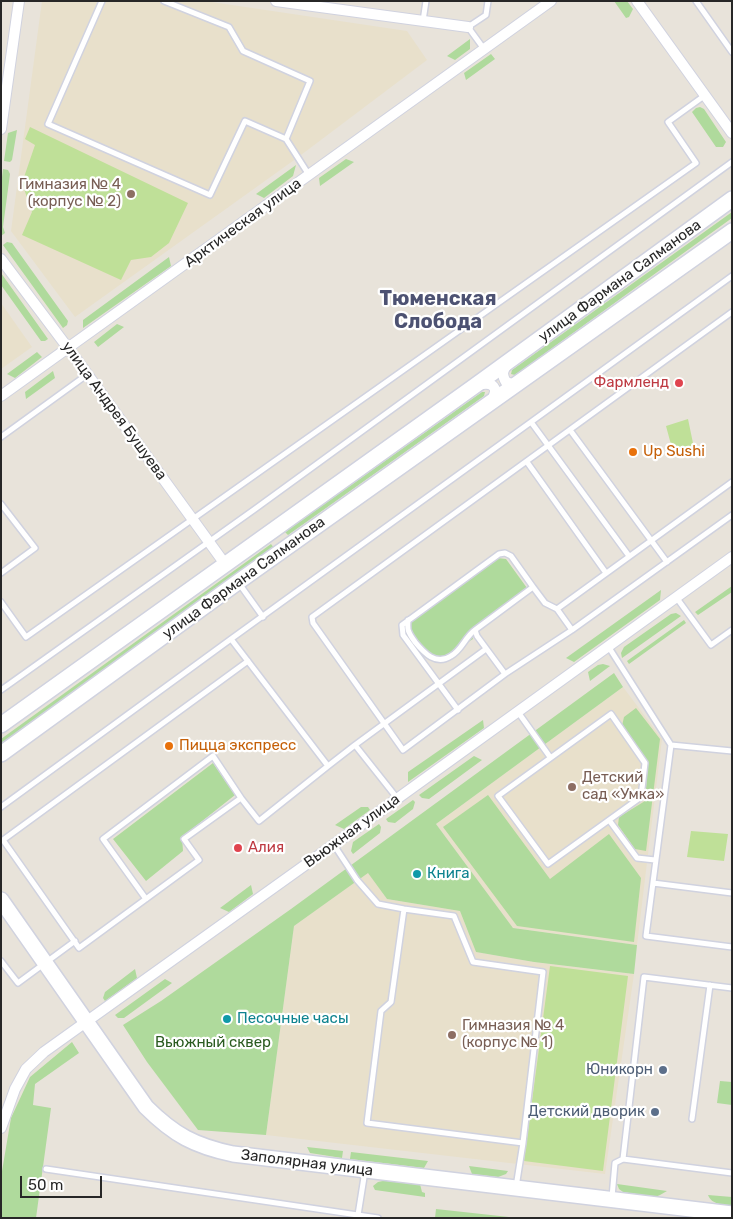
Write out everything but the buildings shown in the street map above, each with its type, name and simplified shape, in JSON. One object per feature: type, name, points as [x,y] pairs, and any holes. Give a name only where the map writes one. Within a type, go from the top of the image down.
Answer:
[{"type":"street","points":[[1,129],[19,1]]},
{"type":"street","points":[[276,1],[312,4],[468,27]]},
{"type":"street","name":"Арктическая улица","points":[[1,396],[551,1]]},
{"type":"street","points":[[637,1],[732,133]]},
{"type":"street","name":"улица Фармана Салманова","points":[[1,725],[732,199]]},
{"type":"street","name":"улица Фармана Салманова","points":[[1,754],[238,582],[732,231]]},
{"type":"street","name":"улица Андрея Бушуева","points":[[1,259],[88,374],[225,564]]},
{"type":"street","points":[[508,362],[503,372],[506,382],[512,384],[522,381]]},
{"type":"street","points":[[476,385],[487,383],[492,385],[495,390],[495,396],[489,404]]},
{"type":"street","name":"Вьюжная улица","points":[[1,1128],[15,1089],[26,1069],[44,1052],[732,557]]},
{"type":"street","name":"Заполярная улица","points":[[1,900],[146,1107],[162,1123],[178,1134],[210,1149],[233,1154],[732,1214]]},
{"type":"lane","points":[[102,1],[48,124],[210,195],[245,121],[286,139],[310,175]]},
{"type":"lane","points":[[164,1],[229,27],[243,51],[310,81],[286,139]]},
{"type":"lane","points":[[423,21],[426,1]]},
{"type":"lane","points":[[484,49],[468,27],[486,15],[488,1]]},
{"type":"lane","points":[[696,1],[732,52]]},
{"type":"lane","points":[[1,602],[26,636],[696,162],[668,122],[704,96]]},
{"type":"lane","points":[[1,690],[732,162]]},
{"type":"lane","points":[[1,807],[732,276]]},
{"type":"lane","points":[[732,312],[312,617],[313,623],[403,750],[505,674],[572,630],[732,515]]},
{"type":"lane","points":[[1,437],[88,374]]},
{"type":"lane","points":[[531,422],[629,556]]},
{"type":"lane","points":[[570,430],[667,562]]},
{"type":"lane","points":[[527,462],[606,573]]},
{"type":"lane","points":[[556,609],[732,482]]},
{"type":"lane","points":[[1,504],[35,548],[1,573]]},
{"type":"lane","points":[[458,710],[402,635],[402,625],[499,554],[505,553],[511,556],[544,603],[556,609],[572,630]]},
{"type":"lane","points":[[238,582],[263,616]]},
{"type":"lane","points":[[408,620],[408,632],[427,656],[444,659],[460,648],[468,635],[533,587]]},
{"type":"lane","points":[[676,597],[711,645],[732,630]]},
{"type":"lane","points":[[475,630],[477,636],[505,674]]},
{"type":"lane","points":[[231,639],[328,766]]},
{"type":"lane","points":[[608,646],[671,745],[646,936],[732,947]]},
{"type":"lane","points":[[146,899],[104,839],[213,756],[259,821],[355,745],[486,648]]},
{"type":"lane","points":[[241,798],[184,839],[198,860],[79,948],[3,840],[248,661]]},
{"type":"lane","points":[[518,712],[550,757]]},
{"type":"lane","points":[[611,714],[645,763],[641,797],[610,820],[548,864],[498,796],[611,714]]},
{"type":"lane","points":[[355,745],[398,798]]},
{"type":"lane","points":[[671,745],[732,751]]},
{"type":"lane","points":[[610,820],[637,858],[655,860]]},
{"type":"lane","points":[[334,845],[357,880],[378,904],[454,916],[473,962],[544,972],[516,1188]]},
{"type":"lane","points":[[653,883],[732,893]]},
{"type":"lane","points":[[404,909],[391,1002],[381,1011],[367,1123],[522,1143]]},
{"type":"lane","points":[[1,961],[18,983],[75,941]]},
{"type":"lane","points":[[623,1158],[644,977],[732,988]]},
{"type":"lane","points":[[692,1119],[710,985]]},
{"type":"lane","points":[[612,1199],[615,1163],[623,1158],[732,1173]]},
{"type":"lane","points":[[46,1169],[378,1218]]},
{"type":"lane","points":[[358,1215],[365,1170]]},
{"type":"shaded area","name":"Гимназия № 4 (корпус № 2)","points":[[42,1],[205,1],[407,31],[427,60],[297,158],[75,317],[11,231]]},
{"type":"shaded area","points":[[1,303],[32,347],[1,369]]},
{"type":"shaded area","name":"Детский сад «Умка»","points":[[623,687],[662,739],[637,945],[513,928],[436,824]]},
{"type":"shaded area","name":"Гимназия № 4 (корпус № 1)","points":[[368,872],[387,899],[460,911],[476,952],[534,962],[634,974],[605,1174],[266,1135],[294,926]]},
{"type":"green space","points":[[614,1],[627,1],[633,9],[629,17],[626,18]]},
{"type":"green space","points":[[470,39],[470,49],[455,60],[447,56]]},
{"type":"green space","points":[[491,54],[495,59],[466,80],[464,73]]},
{"type":"green space","points":[[700,107],[704,109],[726,142],[723,147],[716,147],[692,112]]},
{"type":"green space","points":[[30,127],[188,203],[169,243],[151,257],[131,260],[121,280],[22,235],[32,212],[22,183],[35,145],[25,139]]},
{"type":"green space","points":[[17,130],[12,160],[10,162],[4,161],[8,133]]},
{"type":"green space","points":[[346,159],[354,162],[320,186],[319,178]]},
{"type":"green space","points":[[296,165],[293,176],[264,198],[256,194]]},
{"type":"green space","points":[[3,169],[8,170],[10,174],[3,227],[5,233],[1,236],[1,185]]},
{"type":"green space","points":[[732,212],[732,218],[515,375],[511,374],[512,370]]},
{"type":"green space","points":[[7,242],[12,243],[68,321],[67,325],[63,328],[3,245]]},
{"type":"green space","points":[[169,257],[171,266],[83,328],[83,320]]},
{"type":"green space","points":[[1,273],[48,339],[41,341],[1,285]]},
{"type":"green space","points":[[117,324],[124,327],[98,347],[94,342]]},
{"type":"green space","points":[[37,352],[42,357],[15,378],[7,374]]},
{"type":"green space","points":[[53,371],[55,378],[26,399],[25,392]]},
{"type":"green space","points":[[482,392],[485,392],[484,396],[288,535],[285,532]]},
{"type":"green space","points":[[688,419],[694,448],[673,452],[666,426]]},
{"type":"green space","points":[[271,544],[274,548],[1,744],[1,739]]},
{"type":"green space","points":[[498,558],[506,559],[527,588],[470,630],[473,639],[457,650],[439,657],[433,657],[428,654],[413,634],[410,620]]},
{"type":"green space","points":[[732,586],[732,592],[698,615],[695,612]]},
{"type":"green space","points":[[661,590],[660,600],[574,662],[566,658]]},
{"type":"green space","points":[[676,613],[681,616],[622,658],[621,653],[624,647],[671,614]]},
{"type":"green space","points":[[684,620],[686,623],[629,664],[627,661]]},
{"type":"green space","points":[[603,664],[610,666],[590,681],[588,672]]},
{"type":"green space","name":"Вьюжный сквер","points":[[614,673],[623,687],[436,824],[513,928],[637,945],[634,974],[534,962],[476,952],[460,911],[387,899],[368,873],[294,926],[266,1135],[198,1130],[147,1062],[123,1025],[161,1001],[291,909]]},
{"type":"green space","points":[[636,708],[660,739],[646,851],[635,849],[618,825],[619,817],[645,801],[648,763],[622,726],[624,717]]},
{"type":"green space","points":[[483,720],[484,728],[408,782],[408,772]]},
{"type":"green space","points":[[474,756],[482,760],[429,799],[422,798],[419,795]]},
{"type":"green space","points":[[213,763],[235,795],[182,837],[183,851],[146,881],[113,839]]},
{"type":"green space","points":[[488,795],[550,879],[609,834],[641,878],[634,942],[517,926],[443,827]]},
{"type":"green space","points":[[413,800],[415,802],[413,809],[395,823],[388,822],[386,819]]},
{"type":"green space","points":[[361,807],[368,807],[370,810],[344,829],[335,825]]},
{"type":"green space","points":[[379,824],[381,827],[380,833],[353,854],[351,851],[353,842]]},
{"type":"green space","points":[[691,831],[728,834],[724,861],[687,857]]},
{"type":"green space","points":[[251,885],[253,894],[229,912],[220,908]]},
{"type":"green space","points":[[550,966],[628,976],[603,1171],[524,1161]]},
{"type":"green space","points":[[135,969],[137,978],[105,1001],[103,998],[105,992]]},
{"type":"green space","points":[[165,979],[172,983],[124,1018],[118,1018],[115,1015]]},
{"type":"green space","points":[[72,1042],[79,1053],[35,1084],[33,1105],[51,1108],[36,1218],[1,1218],[1,1177],[11,1118],[30,1077]]},
{"type":"green space","points":[[720,1081],[732,1082],[732,1105],[717,1103]]},
{"type":"green space","points":[[307,1147],[343,1151],[342,1158],[310,1153]]},
{"type":"green space","points":[[351,1152],[428,1161],[424,1168],[350,1159]]},
{"type":"green space","points":[[469,1166],[508,1171],[506,1174],[498,1177],[472,1174]]},
{"type":"green space","points":[[388,1180],[420,1184],[425,1197],[375,1190],[373,1186],[378,1182]]},
{"type":"green space","points":[[617,1184],[667,1191],[655,1197],[623,1192]]},
{"type":"green space","points":[[708,1195],[732,1197],[732,1206],[712,1201]]},
{"type":"green space","points":[[436,1209],[518,1218],[435,1218]]},
{"type":"place","name":"Гимназия № 4 (корпус № 2)","points":[[131,194]]},
{"type":"place","name":"Фармленд","points":[[679,383]]},
{"type":"place","name":"Up Sushi","points":[[633,452]]},
{"type":"place","name":"Пицца экспресс","points":[[169,746]]},
{"type":"place","name":"Детский сад «Умка»","points":[[572,787]]},
{"type":"place","name":"Алия","points":[[238,848]]},
{"type":"place","name":"Книга","points":[[417,874]]},
{"type":"place","name":"Песочные часы","points":[[227,1019]]},
{"type":"place","name":"Гимназия № 4 (корпус № 1)","points":[[452,1035]]},
{"type":"place","name":"Юникорн","points":[[663,1070]]},
{"type":"place","name":"Детский дворик","points":[[655,1112]]},
{"type":"district","name":"Тюменская Слобода","points":[[438,310]]}]
